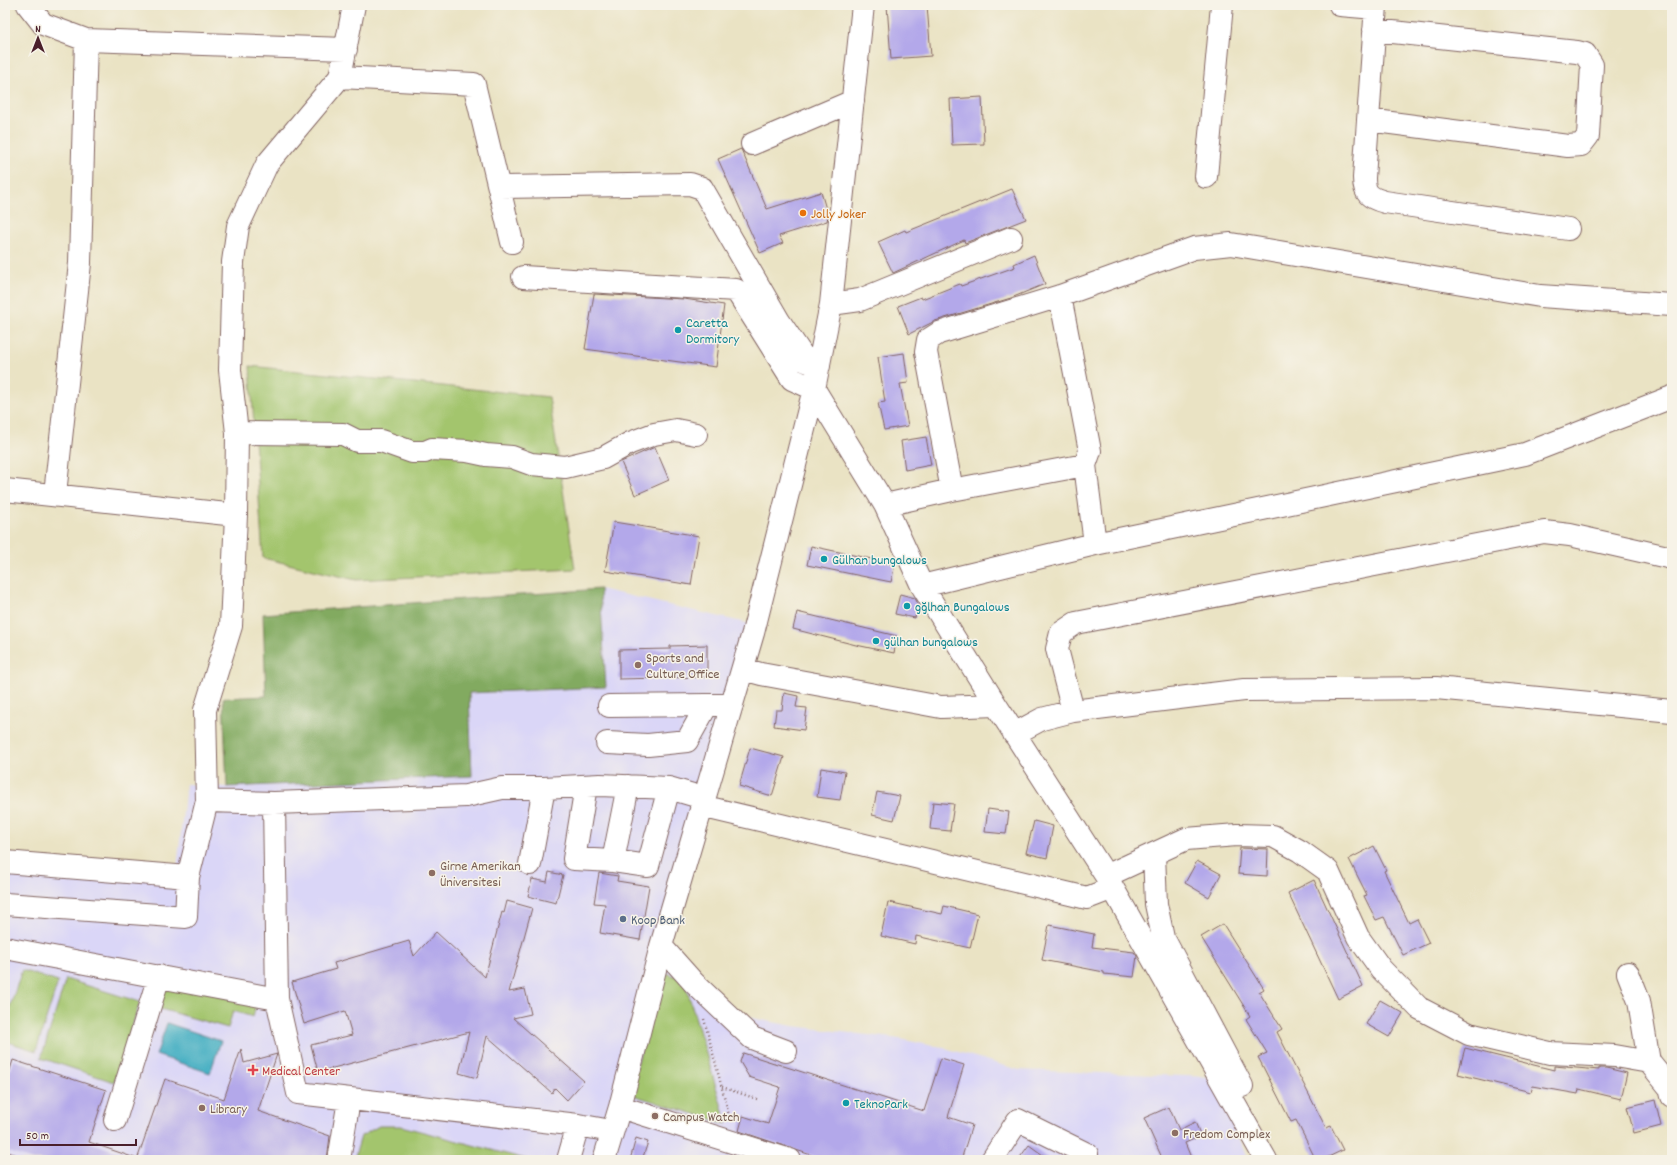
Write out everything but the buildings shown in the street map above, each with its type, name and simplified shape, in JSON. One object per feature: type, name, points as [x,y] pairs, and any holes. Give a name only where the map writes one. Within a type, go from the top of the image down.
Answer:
[{"type":"street","points":[[28,5],[43,24],[86,40],[346,49]]},
{"type":"street","points":[[5,904],[186,917],[188,877],[207,801],[205,710],[231,626],[236,515],[237,433],[230,370],[232,262],[238,226],[267,164],[340,77],[354,5]]},
{"type":"street","points":[[604,1160],[611,1131],[620,1107],[661,946],[702,802],[743,669],[814,389],[831,304],[863,5]]},
{"type":"street","points":[[1206,177],[1222,5]]},
{"type":"street","points":[[1340,5],[1376,6],[1364,187],[1368,195],[1373,199],[1385,202],[1568,229]]},
{"type":"street","points":[[1368,120],[1568,146],[1581,145],[1588,136],[1592,65],[1585,54],[1374,30]]},
{"type":"street","points":[[55,494],[80,263],[86,40]]},
{"type":"street","points":[[340,77],[474,84],[512,242]]},
{"type":"street","points":[[752,144],[853,101]]},
{"type":"street","points":[[500,187],[690,184],[702,188],[778,321],[806,361],[819,366]]},
{"type":"street","points":[[831,304],[860,300],[1011,238]]},
{"type":"street","points":[[952,490],[926,352],[928,340],[939,333],[1060,296],[1194,248],[1231,244],[1540,296],[1672,306]]},
{"type":"street","points":[[523,277],[736,290],[792,379],[814,389],[885,505],[922,586],[1014,734],[1110,882],[1266,1160]]},
{"type":"street","points":[[1060,296],[1090,451],[1084,465],[1096,544]]},
{"type":"street","points":[[922,586],[1096,544],[1525,454],[1672,397]]},
{"type":"street","points":[[237,433],[284,432],[343,434],[357,441],[381,441],[412,452],[425,452],[432,449],[467,450],[486,455],[512,457],[531,464],[565,467],[603,458],[630,443],[654,434],[676,430],[696,434]]},
{"type":"street","points":[[885,505],[952,490],[1084,465]]},
{"type":"street","points":[[5,490],[55,494],[236,515]]},
{"type":"street","points":[[1073,711],[1057,649],[1061,633],[1076,623],[1544,532],[1570,535],[1672,558]]},
{"type":"street","points":[[743,669],[761,674],[941,707],[996,705]]},
{"type":"street","points":[[1014,734],[1042,719],[1073,711],[1244,690],[1436,688],[1672,711]]},
{"type":"street","points":[[607,744],[648,745],[687,741],[707,705]]},
{"type":"street","points":[[609,706],[732,705]]},
{"type":"street","points":[[207,801],[274,803],[466,796],[502,788],[586,786],[669,788],[702,802],[1087,898],[1154,854],[1186,839],[1238,835],[1273,836],[1300,851],[1328,871],[1358,937],[1381,969],[1419,1008],[1469,1034],[1542,1051],[1615,1056],[1649,1062]]},
{"type":"street","points":[[586,786],[574,859],[613,861],[648,866],[669,788]]},
{"type":"street","points":[[613,861],[628,786]]},
{"type":"street","points":[[530,864],[544,788]]},
{"type":"street","points":[[274,803],[277,999],[298,1093],[578,1125],[611,1131]]},
{"type":"street","points":[[1154,854],[1156,904],[1163,937],[1282,1160]]},
{"type":"street","points":[[5,862],[188,877]]},
{"type":"street","points":[[661,946],[694,983],[752,1038],[786,1051]]},
{"type":"street","points":[[5,948],[277,999]]},
{"type":"street","points":[[1628,973],[1639,1001],[1646,1035],[1649,1062],[1670,1088],[1672,1096]]},
{"type":"street","points":[[115,1120],[159,976]]},
{"type":"street","points":[[339,1160],[349,1100]]},
{"type":"street","points":[[620,1107],[790,1160]]},
{"type":"street","points":[[992,1160],[1018,1120],[1087,1154],[1085,1160]]},
{"type":"street","points":[[568,1160],[578,1125]]},
{"type":"path","points":[[702,1012],[736,1143]]},
{"type":"path","points":[[722,1087],[757,1099]]},
{"type":"shaded area","name":"Girne Amerikan Üniversitesi","points":[[600,589],[759,626],[670,937],[673,950],[741,1016],[793,1026],[900,1039],[948,1049],[1019,1070],[1212,1077],[1249,1160],[5,1160],[5,869],[176,878],[186,784],[227,787],[469,693],[606,687]]},
{"type":"green space","points":[[250,366],[549,397],[575,569],[356,580],[263,558]]},
{"type":"green space","points":[[600,589],[606,687],[469,693],[472,776],[227,787],[223,698],[266,696],[263,614]]},
{"type":"green space","points":[[22,970],[58,982],[36,1051],[5,1041],[5,1022]]},
{"type":"green space","points":[[663,972],[684,979],[727,1124],[629,1094]]},
{"type":"green space","points":[[66,979],[140,1002],[114,1082],[41,1058]]},
{"type":"green space","points":[[165,980],[256,1006],[253,1017],[233,1011],[228,1028],[157,1008]]},
{"type":"green space","points":[[379,1126],[401,1126],[529,1160],[354,1160],[361,1136]]},
{"type":"water","points":[[167,1023],[221,1041],[210,1073],[156,1055]]},
{"type":"place","name":"Jolly Joker","points":[[803,213]]},
{"type":"place","name":"Caretta Dormitory","points":[[678,330]]},
{"type":"place","name":"Gülhan bungalows","points":[[824,559]]},
{"type":"place","name":"gğlhan Bungalows","points":[[907,606]]},
{"type":"place","name":"gülhan bungalows","points":[[876,641]]},
{"type":"place","name":"Sports and Culture Office","points":[[638,665]]},
{"type":"place","name":"Girne Amerikan Üniversitesi","points":[[432,873]]},
{"type":"place","name":"Koop Bank","points":[[623,919]]},
{"type":"place","name":"Medical Center","points":[[253,1070]]},
{"type":"place","name":"TeknoPark","points":[[846,1103]]},
{"type":"place","name":"Library","points":[[202,1108]]},
{"type":"place","name":"Campus Watch","points":[[655,1116]]},
{"type":"place","name":"Fredom Complex","points":[[1175,1133]]}]
